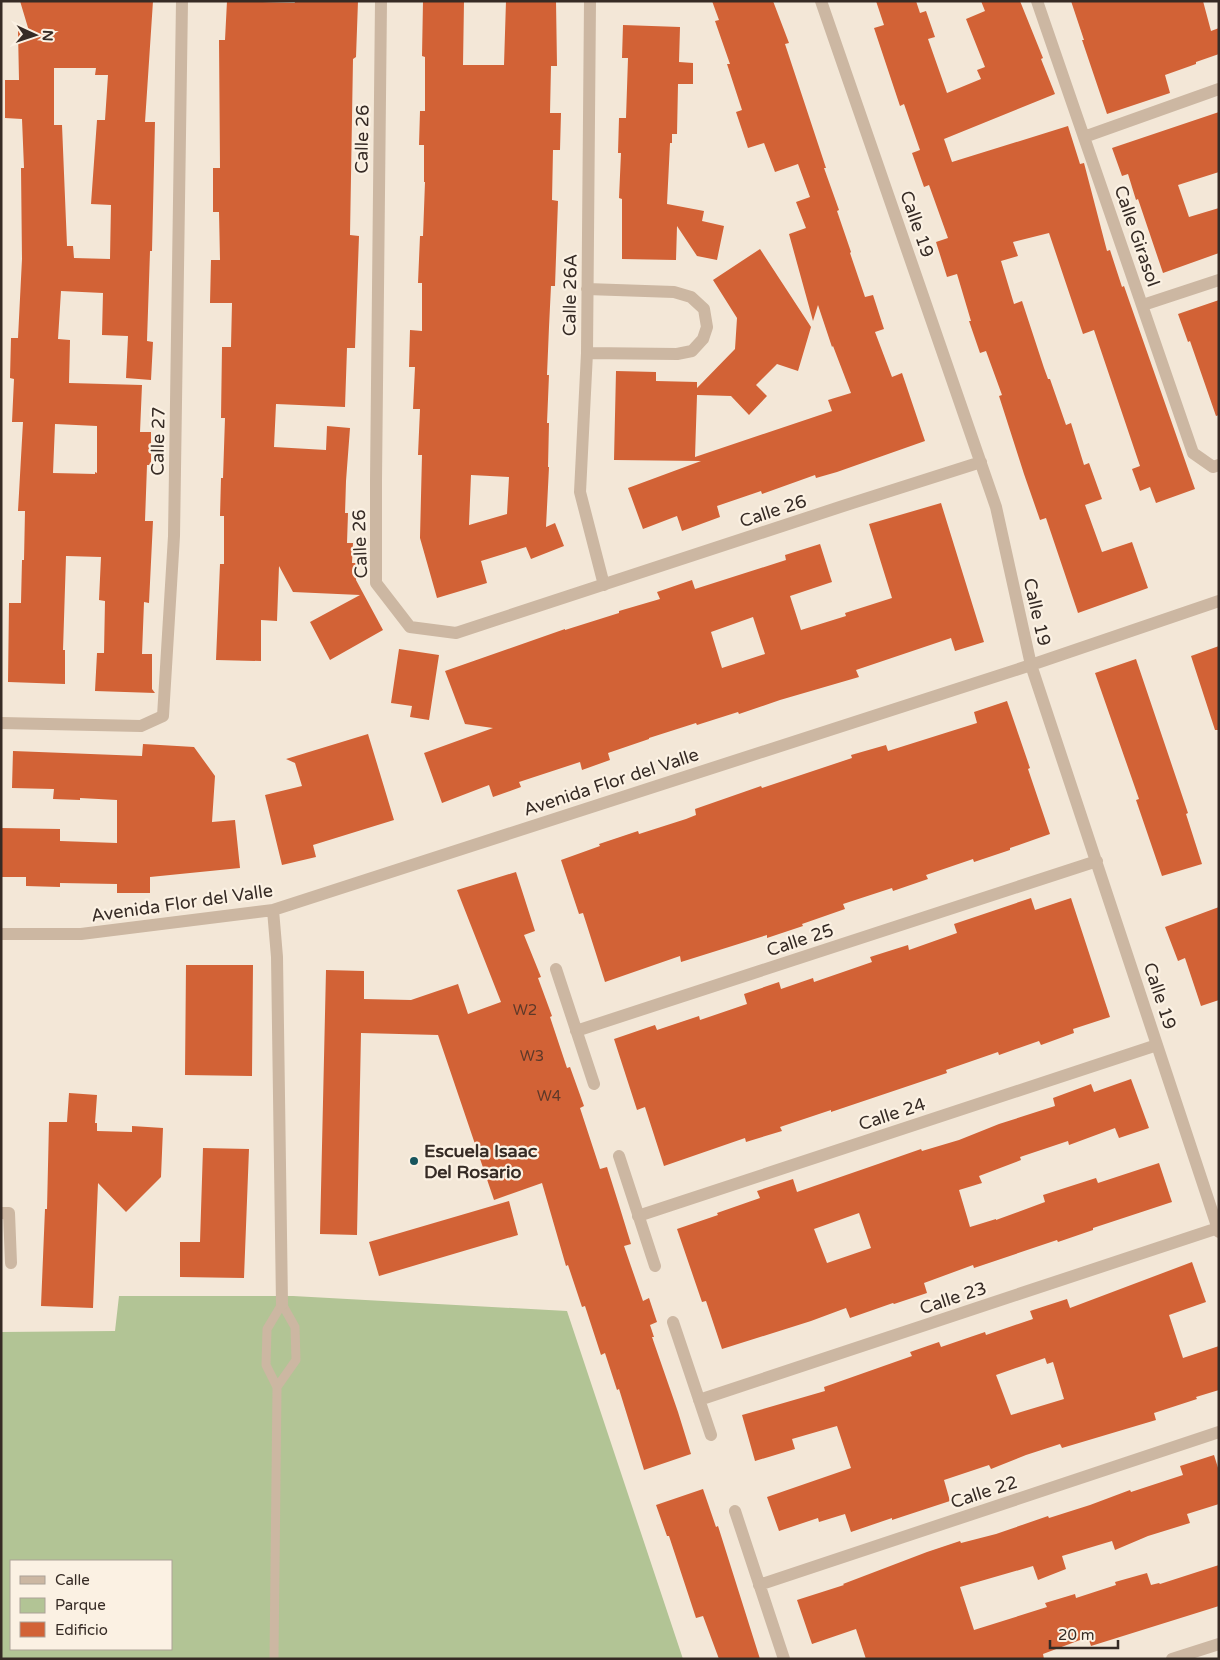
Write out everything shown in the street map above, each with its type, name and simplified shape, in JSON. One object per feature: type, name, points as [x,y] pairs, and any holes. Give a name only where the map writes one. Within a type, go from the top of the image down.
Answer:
[{"type":"street","name":"Calle 27","points":[[1,723],[141,726],[164,716],[174,526],[182,1]]},
{"type":"street","name":"Calle 26","points":[[381,1],[376,582],[410,627],[456,633],[981,462]]},
{"type":"street","name":"Calle 26A","points":[[590,1],[586,352],[580,492],[604,586]]},
{"type":"street","name":"Calle 19","points":[[821,1],[996,508],[1031,665],[1218,1230]]},
{"type":"street","name":"Calle Girasol","points":[[1037,1],[1193,453],[1213,467],[1219,465]]},
{"type":"street","points":[[1084,136],[1219,89]]},
{"type":"street","points":[[1143,305],[1219,280]]},
{"type":"street","points":[[586,352],[677,354],[692,350],[703,339],[707,327],[704,309],[691,297],[674,292],[587,289]]},
{"type":"street","name":"Avenida Flor del Valle","points":[[1,934],[81,934],[273,910],[1031,665],[1219,601]]},
{"type":"street","name":"Calle 25","points":[[576,1031],[1097,861]]},
{"type":"street","points":[[273,910],[278,957],[282,1304]]},
{"type":"street","points":[[556,969],[594,1084]]},
{"type":"street","name":"Calle 24","points":[[638,1216],[1157,1045]]},
{"type":"street","points":[[619,1156],[655,1266]]},
{"type":"street","points":[[1,1213],[9,1213],[11,1263]]},
{"type":"street","name":"Calle 23","points":[[699,1400],[1218,1230]]},
{"type":"street","points":[[673,1322],[711,1435]]},
{"type":"street","name":"Calle 22","points":[[759,1585],[1219,1432]]},
{"type":"street","points":[[735,1512],[784,1659]]},
{"type":"street","points":[[1172,1659],[1219,1644]]},
{"type":"lane","points":[[274,1659],[277,1387],[266,1365],[267,1329],[282,1304],[295,1327],[296,1360],[277,1387]]},
{"type":"green space","points":[[119,1296],[293,1296],[567,1311],[683,1659],[1,1659],[1,1332],[115,1331]]},
{"type":"building","points":[[20,1],[153,1],[145,122],[155,122],[152,251],[150,251],[147,341],[153,342],[151,380],[126,378],[128,336],[102,335],[103,293],[61,291],[58,339],[70,340],[69,383],[142,385],[140,432],[151,432],[151,465],[147,465],[145,521],[153,521],[149,603],[144,602],[142,654],[152,654],[152,689],[155,693],[95,691],[97,653],[104,653],[105,601],[99,600],[101,557],[66,556],[63,650],[65,650],[65,684],[8,682],[9,603],[21,603],[22,560],[24,560],[25,511],[18,511],[23,422],[12,422],[14,379],[10,378],[11,338],[18,338],[22,259],[21,168],[24,168],[22,119],[5,118],[5,80],[19,80],[18,31],[29,31]],"holes":[[[54,68],[96,68],[95,75],[108,75],[105,120],[97,120],[91,204],[111,205],[110,259],[74,258],[73,246],[67,246],[62,125],[54,125]],[[55,424],[97,426],[97,473],[53,473]]]},
{"type":"building","points":[[227,1],[295,3],[294,1],[358,1],[356,57],[353,59],[350,235],[359,236],[355,348],[347,348],[345,407],[276,404],[274,447],[326,450],[327,426],[350,428],[345,513],[348,513],[347,543],[353,543],[352,563],[357,563],[356,580],[383,630],[330,660],[310,622],[360,595],[293,592],[279,566],[277,621],[261,620],[261,661],[216,660],[220,564],[224,564],[224,516],[220,516],[225,418],[221,418],[222,347],[231,347],[232,303],[210,303],[211,260],[220,260],[219,212],[213,212],[213,168],[220,168],[219,40],[225,40]]},
{"type":"building","points":[[423,1],[464,1],[463,65],[504,65],[506,1],[556,1],[557,66],[551,66],[550,113],[561,113],[560,150],[553,150],[552,200],[558,201],[555,286],[551,286],[547,375],[549,375],[547,423],[549,423],[549,467],[546,527],[555,523],[564,546],[531,559],[526,547],[481,561],[487,583],[437,598],[420,538],[422,455],[418,455],[420,409],[413,409],[415,367],[409,367],[410,330],[422,331],[422,283],[418,283],[420,236],[423,236],[425,182],[424,145],[419,145],[420,111],[425,111],[425,57],[422,56]],"holes":[[[471,475],[509,477],[507,514],[469,525]]]},
{"type":"building","points":[[712,1],[773,1],[789,43],[785,44],[826,168],[824,168],[839,210],[837,211],[850,253],[865,297],[873,295],[884,329],[875,332],[892,377],[902,373],[925,441],[837,472],[816,478],[815,475],[762,494],[761,491],[717,506],[720,517],[682,531],[677,516],[643,529],[628,488],[701,461],[614,460],[616,371],[656,372],[656,381],[697,382],[697,388],[735,349],[737,318],[713,280],[760,249],[811,327],[798,371],[777,364],[756,385],[767,396],[749,415],[731,396],[697,395],[695,457],[832,411],[828,400],[851,393],[832,347],[818,305],[813,321],[789,234],[806,228],[796,202],[810,197],[798,164],[775,172],[764,143],[748,148],[736,112],[742,110],[727,64],[730,64],[715,21],[719,20]]},
{"type":"building","points":[[876,1],[916,1],[920,13],[926,11],[935,37],[928,39],[947,93],[981,79],[977,70],[985,67],[966,19],[985,11],[981,1],[1020,1],[1055,94],[944,139],[952,162],[1068,126],[1080,164],[1084,163],[1107,251],[1110,250],[1122,287],[1124,286],[1195,489],[1156,503],[1150,487],[1140,491],[1132,469],[1140,466],[1094,330],[1083,334],[1049,233],[1013,242],[1018,256],[1001,261],[1014,304],[1022,301],[1044,368],[1048,379],[1050,379],[1066,425],[1071,423],[1084,465],[1089,463],[1102,499],[1085,505],[1102,552],[1132,542],[1148,588],[1078,613],[1046,518],[1040,520],[999,396],[1002,395],[986,351],[980,353],[969,321],[971,321],[957,274],[947,277],[936,242],[948,238],[929,185],[924,187],[912,153],[920,150],[904,104],[900,106],[874,28],[884,25]]},
{"type":"building","points":[[1071,1],[1203,1],[1211,31],[1219,28],[1219,54],[1165,75],[1170,93],[1107,114]]},
{"type":"building","points":[[623,25],[680,27],[679,62],[693,63],[693,84],[678,84],[677,134],[672,134],[672,143],[670,143],[667,204],[704,211],[702,221],[724,226],[717,260],[697,256],[677,226],[676,260],[622,259],[622,199],[619,198],[621,153],[618,153],[619,118],[626,118],[628,58],[622,58]]},
{"type":"building","points":[[1219,112],[1219,172],[1178,185],[1189,217],[1219,208],[1219,253],[1163,273],[1128,174],[1122,176],[1112,148]]},
{"type":"building","points":[[1219,300],[1219,415],[1216,416],[1190,341],[1188,342],[1178,314]]},
{"type":"building","points":[[941,503],[984,642],[955,651],[951,638],[856,670],[859,677],[739,714],[738,712],[697,725],[696,723],[649,738],[608,753],[610,760],[582,770],[580,762],[519,782],[521,787],[493,797],[489,785],[442,803],[424,753],[493,728],[465,724],[445,671],[565,629],[660,599],[657,592],[692,580],[695,589],[786,560],[785,555],[820,544],[832,582],[790,596],[801,630],[846,616],[845,613],[892,598],[869,524]],"holes":[[[753,617],[765,654],[722,668],[711,632]]]},
{"type":"building","points":[[1219,646],[1219,730],[1215,730],[1191,656]]},
{"type":"building","points":[[399,649],[439,655],[429,720],[410,717],[412,706],[391,703]]},
{"type":"building","points":[[1136,659],[1188,813],[1186,814],[1202,864],[1162,876],[1136,800],[1139,799],[1095,673]]},
{"type":"building","points":[[1007,701],[1050,834],[974,862],[973,859],[926,875],[928,879],[893,891],[892,888],[843,904],[845,909],[767,938],[767,935],[681,962],[680,956],[605,982],[583,913],[579,914],[561,860],[600,846],[599,844],[638,831],[639,834],[686,819],[696,815],[695,809],[852,758],[851,755],[886,745],[888,751],[977,723],[974,712]]},
{"type":"building","points":[[368,734],[394,820],[313,845],[316,857],[282,865],[265,795],[302,786],[295,763],[286,759]]},
{"type":"building","points":[[143,744],[194,747],[215,776],[212,822],[235,820],[240,868],[150,877],[150,893],[117,893],[117,884],[60,883],[60,887],[26,886],[26,877],[1,877],[1,828],[60,829],[60,841],[117,843],[117,800],[53,799],[54,789],[12,788],[13,751],[142,756]]},
{"type":"building","points":[[516,872],[535,931],[524,935],[541,977],[538,978],[552,1016],[550,1017],[567,1068],[570,1067],[584,1106],[580,1108],[600,1169],[607,1167],[631,1244],[624,1246],[643,1301],[649,1298],[657,1322],[650,1325],[654,1337],[652,1337],[691,1454],[644,1470],[619,1389],[617,1390],[605,1353],[601,1355],[585,1306],[582,1307],[568,1265],[566,1266],[542,1183],[494,1200],[438,1035],[361,1033],[357,1235],[320,1234],[326,970],[364,971],[364,999],[411,1000],[458,984],[468,1014],[501,1002],[457,890]]},
{"type":"building","points":[[1031,898],[1035,910],[1071,898],[1110,1017],[1073,1029],[1074,1033],[1041,1045],[1039,1041],[999,1055],[998,1052],[946,1070],[947,1073],[780,1127],[782,1131],[746,1142],[745,1138],[664,1166],[645,1107],[637,1110],[614,1039],[655,1025],[657,1030],[699,1016],[700,1020],[747,1004],[744,994],[779,982],[781,989],[813,978],[814,982],[872,962],[870,957],[908,945],[909,950],[957,933],[954,924]]},
{"type":"building","points":[[1219,907],[1219,1000],[1201,1006],[1185,958],[1178,961],[1165,927]]},
{"type":"building","points":[[186,965],[253,965],[252,1076],[185,1075]]},
{"type":"building","points":[[1131,1079],[1149,1128],[1119,1138],[1115,1128],[1069,1145],[1068,1141],[1020,1157],[1021,1160],[979,1176],[982,1183],[959,1190],[970,1227],[996,1220],[1045,1202],[1043,1195],[1096,1178],[1098,1183],[1159,1163],[1172,1202],[1093,1228],[1093,1230],[1058,1242],[1057,1240],[974,1268],[973,1265],[924,1283],[927,1293],[894,1304],[850,1318],[846,1308],[722,1349],[706,1301],[702,1302],[677,1229],[760,1198],[757,1191],[793,1179],[797,1192],[921,1149],[922,1151],[959,1140],[999,1124],[1055,1106],[1053,1098],[1091,1084],[1094,1092]],"holes":[[[859,1213],[871,1248],[827,1263],[814,1229]]]},
{"type":"building","points":[[69,1093],[97,1095],[95,1123],[97,1123],[97,1131],[132,1132],[132,1126],[163,1128],[161,1177],[126,1212],[98,1183],[93,1308],[41,1306],[45,1209],[47,1209],[49,1122],[67,1122]]},
{"type":"building","points":[[203,1148],[249,1149],[244,1278],[180,1277],[180,1242],[200,1242]]},
{"type":"building","points":[[509,1201],[518,1235],[379,1276],[369,1242]]},
{"type":"building","points":[[1192,1262],[1206,1302],[1169,1315],[1183,1358],[1219,1346],[1219,1390],[1154,1413],[1156,1420],[1062,1448],[1060,1444],[991,1469],[989,1465],[944,1480],[950,1501],[892,1520],[892,1518],[851,1532],[845,1514],[819,1522],[818,1518],[779,1531],[767,1497],[851,1468],[837,1426],[792,1439],[795,1449],[755,1461],[742,1415],[825,1391],[824,1387],[912,1356],[910,1352],[939,1342],[941,1347],[985,1332],[986,1335],[1033,1319],[1030,1311],[1067,1299],[1070,1308]],"holes":[[[1045,1358],[1047,1364],[1053,1362],[1064,1399],[1011,1415],[996,1375]]]},
{"type":"building","points":[[1214,1455],[1219,1471],[1219,1504],[1187,1514],[1190,1523],[1148,1536],[1115,1550],[1112,1541],[1062,1556],[1066,1569],[1038,1580],[1033,1566],[960,1587],[974,1630],[1047,1607],[1045,1603],[1075,1594],[1076,1598],[1116,1585],[1115,1582],[1147,1573],[1151,1585],[1160,1584],[1219,1565],[1219,1606],[1091,1646],[1088,1637],[1043,1654],[1044,1659],[866,1659],[856,1629],[812,1644],[797,1600],[844,1585],[960,1541],[961,1543],[996,1534],[1048,1516],[1049,1518],[1090,1505],[1130,1490],[1131,1492],[1183,1475],[1180,1466]]},
{"type":"building","points":[[703,1489],[716,1527],[718,1526],[760,1659],[719,1659],[703,1616],[696,1618],[669,1536],[667,1536],[656,1505]]},
{"type":"place","name":"Escuela Isaac Del Rosario","points":[[414,1161]]}]
